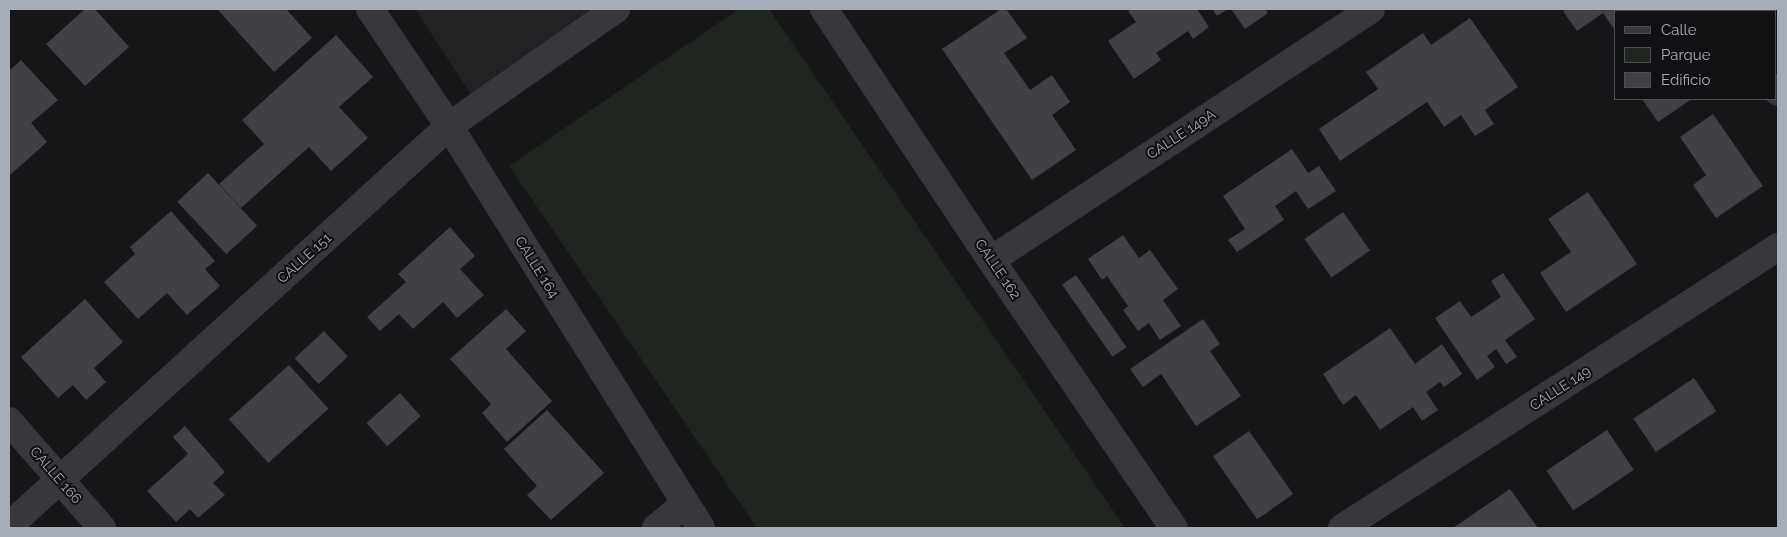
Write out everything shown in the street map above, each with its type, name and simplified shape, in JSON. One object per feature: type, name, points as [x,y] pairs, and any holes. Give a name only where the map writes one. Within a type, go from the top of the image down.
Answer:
[{"type":"street","name":"CALLE 164","points":[[370,9],[449,126],[700,528]]},
{"type":"street","name":"CALLE 151","points":[[9,526],[449,126],[616,9]]},
{"type":"street","name":"CALLE 162","points":[[824,9],[991,260],[1174,528]]},
{"type":"street","name":"CALLE 149A","points":[[991,260],[1371,9]]},
{"type":"street","name":"CALLE 149","points":[[1342,528],[1778,247]]},
{"type":"street","name":"CALLE 166","points":[[9,421],[102,528]]},
{"type":"street","points":[[656,528],[685,504]]},
{"type":"shaded area","points":[[415,9],[618,9],[476,102]]},
{"type":"green space","points":[[739,9],[769,9],[1125,528],[757,528],[509,166]]},
{"type":"building","points":[[85,9],[95,9],[129,47],[85,86],[46,44]]},
{"type":"building","points":[[286,9],[312,38],[274,72],[218,10]]},
{"type":"building","points":[[1001,9],[1006,9],[1027,38],[1004,53],[1030,90],[1052,75],[1070,102],[1052,115],[1076,150],[1032,180],[942,49]]},
{"type":"building","points":[[1131,9],[1197,9],[1209,27],[1193,39],[1188,31],[1156,53],[1161,60],[1134,79],[1108,41],[1136,22],[1128,11]]},
{"type":"building","points":[[1212,9],[1228,9],[1217,16]]},
{"type":"building","points":[[1231,9],[1265,9],[1268,13],[1245,29]]},
{"type":"building","points":[[1566,9],[1643,9],[1614,10],[1614,29],[1603,13],[1577,31],[1563,11]]},
{"type":"building","points":[[1470,18],[1518,87],[1485,110],[1494,124],[1475,136],[1461,115],[1444,127],[1427,102],[1340,161],[1319,129],[1378,89],[1366,72],[1423,33],[1431,45]]},
{"type":"building","points":[[336,35],[373,77],[339,107],[368,138],[331,171],[309,147],[241,208],[219,184],[264,144],[242,120]]},
{"type":"building","points":[[21,60],[58,100],[31,123],[47,142],[9,176],[9,71]]},
{"type":"building","points":[[1643,100],[1691,100],[1658,122]]},
{"type":"building","points":[[1713,114],[1763,186],[1716,218],[1693,185],[1706,175],[1680,137]]},
{"type":"building","points":[[1292,149],[1308,173],[1319,166],[1336,191],[1308,209],[1296,191],[1275,206],[1284,220],[1237,252],[1228,240],[1245,229],[1223,196]]},
{"type":"building","points":[[208,173],[257,226],[226,254],[177,202]]},
{"type":"building","points":[[1588,192],[1637,264],[1566,312],[1540,273],[1571,252],[1548,219]]},
{"type":"building","points":[[171,211],[215,261],[205,269],[220,286],[187,315],[167,293],[138,319],[104,282],[135,254],[130,247]]},
{"type":"building","points":[[1343,212],[1370,251],[1331,277],[1304,239]]},
{"type":"building","points":[[450,227],[475,256],[460,269],[484,295],[457,318],[443,302],[413,329],[399,314],[380,331],[367,317],[406,282],[398,274]]},
{"type":"building","points":[[1123,235],[1139,258],[1150,250],[1178,289],[1163,300],[1181,326],[1160,340],[1149,323],[1138,331],[1123,310],[1128,306],[1107,276],[1102,280],[1088,259]]},
{"type":"building","points":[[1503,273],[1535,319],[1505,340],[1517,357],[1506,364],[1496,349],[1487,356],[1495,367],[1477,380],[1435,318],[1460,301],[1471,317],[1501,297],[1491,281]]},
{"type":"building","points":[[1076,275],[1126,347],[1113,357],[1062,285]]},
{"type":"building","points":[[85,299],[123,342],[94,368],[106,382],[86,400],[73,385],[58,398],[21,357]]},
{"type":"building","points":[[506,309],[526,331],[506,349],[552,401],[507,442],[482,413],[491,404],[450,359]]},
{"type":"building","points":[[1203,319],[1220,344],[1210,351],[1241,396],[1196,426],[1161,374],[1143,387],[1130,369]]},
{"type":"building","points":[[1390,328],[1415,364],[1442,344],[1462,374],[1444,387],[1440,382],[1426,392],[1438,410],[1422,421],[1413,407],[1380,430],[1356,395],[1343,405],[1323,374]]},
{"type":"building","points":[[324,331],[348,357],[319,384],[295,358]]},
{"type":"building","points":[[289,365],[328,409],[268,463],[229,419]]},
{"type":"building","points":[[1694,378],[1716,411],[1656,452],[1633,419]]},
{"type":"building","points":[[400,393],[421,416],[387,446],[367,423]]},
{"type":"building","points":[[547,410],[604,473],[551,520],[527,495],[537,486],[504,449]]},
{"type":"building","points":[[185,426],[225,472],[213,483],[225,495],[198,518],[190,509],[176,522],[147,491],[188,454],[173,437]]},
{"type":"building","points":[[1607,430],[1634,470],[1573,511],[1546,471]]},
{"type":"building","points":[[1249,431],[1293,494],[1257,519],[1213,456]]},
{"type":"building","points":[[1510,489],[1538,528],[1453,528]]}]
